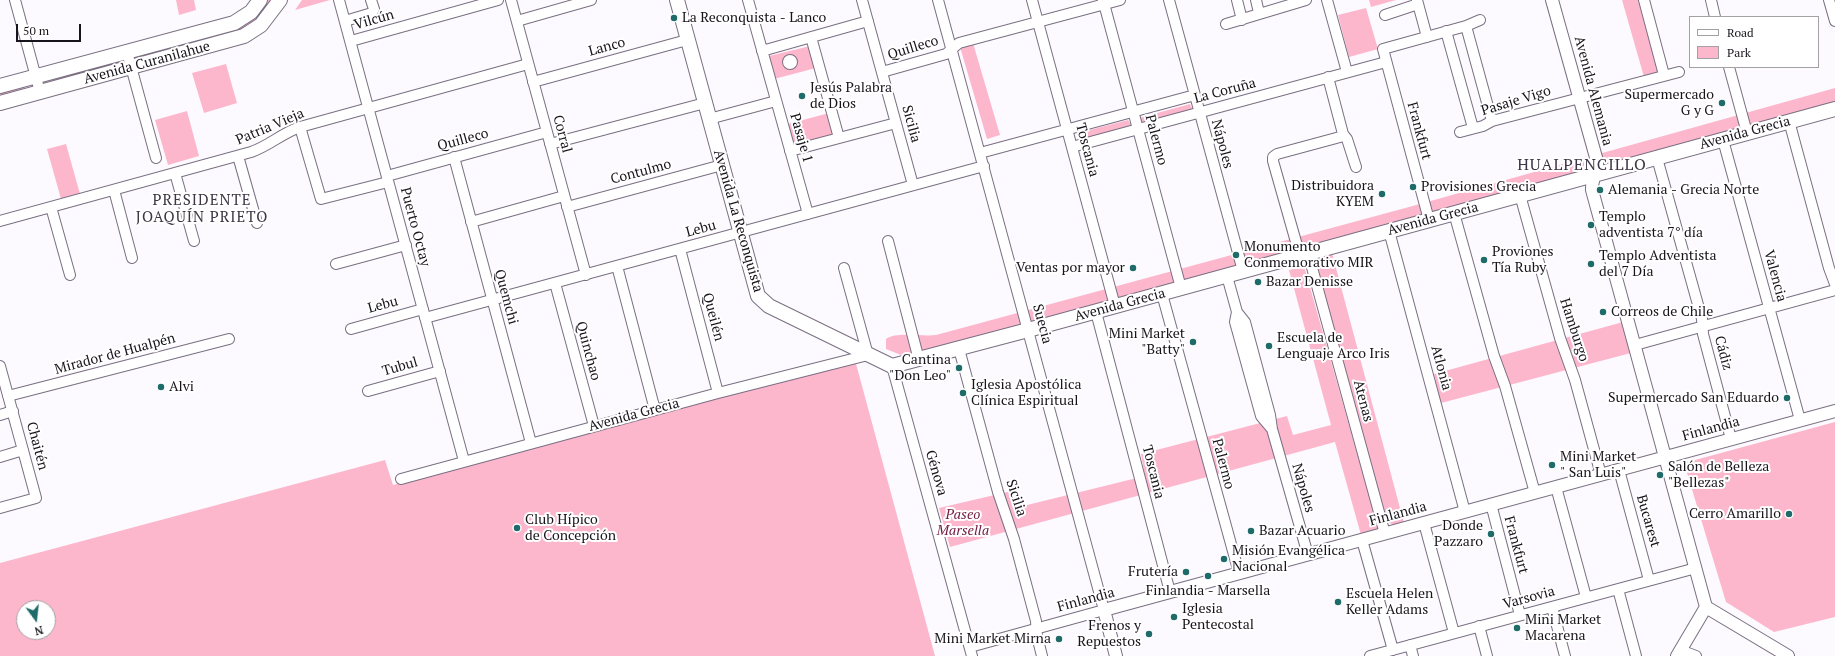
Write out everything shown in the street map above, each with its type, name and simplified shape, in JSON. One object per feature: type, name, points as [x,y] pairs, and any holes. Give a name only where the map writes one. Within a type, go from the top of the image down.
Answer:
[{"type":"main road","name":"Avenida Curanilahue","points":[[0,86],[239,21],[251,12],[260,0]]},
{"type":"main road","name":"Avenida Curanilahue","points":[[0,103],[244,36],[261,25],[280,0]]},
{"type":"main road","name":"Avenida La Reconquista","points":[[676,0],[740,233],[757,293],[761,300],[769,306],[868,356],[892,366]]},
{"type":"main road","name":"Avenida Grecia","points":[[892,366],[1096,312],[1835,109]]},
{"type":"street","points":[[15,0],[40,92]]},
{"type":"street","name":"Puerto Octay","points":[[339,0],[464,461]]},
{"type":"street","points":[[345,21],[372,13],[374,9],[371,0]]},
{"type":"street","name":"Vilcún","points":[[350,41],[498,0]]},
{"type":"street","name":"Corral","points":[[511,0],[586,275]]},
{"type":"street","points":[[517,20],[591,0]]},
{"type":"street","name":"Pasaje 1","points":[[748,0],[808,214]]},
{"type":"street","name":"Sicilia","points":[[862,0],[913,185]]},
{"type":"street","name":"Suecia","points":[[938,0],[1116,656]]},
{"type":"street","name":"Toscania","points":[[1032,0],[1115,306]]},
{"type":"street","name":"Quilleco","points":[[882,72],[946,54],[951,48],[959,43],[1038,22],[1103,2],[1120,0]]},
{"type":"street","name":"Nápoles","points":[[1169,0],[1243,271]]},
{"type":"street","points":[[1236,0],[1242,20]]},
{"type":"street","points":[[1256,0],[1259,13]]},
{"type":"street","points":[[1226,24],[1306,0]]},
{"type":"street","points":[[1327,0],[1347,72]]},
{"type":"street","name":"Avenida Alemania","points":[[1552,0],[1597,161],[1592,190],[1706,607]]},
{"type":"street","points":[[1644,0],[1664,76]]},
{"type":"street","points":[[1711,0],[1715,16]]},
{"type":"street","points":[[1829,0],[1835,21]]},
{"type":"street","name":"Palermo","points":[[1103,2],[1181,288]]},
{"type":"street","points":[[1385,14],[1417,2],[1427,37],[1466,26],[1480,20]]},
{"type":"street","points":[[762,51],[868,21]]},
{"type":"street","points":[[1466,26],[1492,121]]},
{"type":"street","points":[[1446,31],[1473,128]]},
{"type":"street","points":[[811,37],[839,138]]},
{"type":"street","name":"Frankfurt","points":[[1427,37],[1383,49],[1428,220]]},
{"type":"street","name":"Lanco","points":[[533,82],[687,40]]},
{"type":"street","points":[[127,52],[156,158]]},
{"type":"street","name":"La Coruña","points":[[1072,147],[1386,62]]},
{"type":"street","name":"Patria Vieja","points":[[0,221],[238,156],[267,146],[288,132],[300,127],[528,64]]},
{"type":"street","points":[[1729,68],[1747,133]]},
{"type":"street","name":"Pasaje Vigo","points":[[1460,132],[1492,121],[1579,97],[1679,72]]},
{"type":"street","points":[[1328,77],[1343,134],[1348,139],[1356,167]]},
{"type":"street","name":"La Coruña","points":[[980,153],[1195,95]]},
{"type":"street","points":[[709,119],[776,101]]},
{"type":"street","points":[[550,144],[705,103]]},
{"type":"street","points":[[1789,122],[1829,268],[1835,284]]},
{"type":"street","points":[[790,151],[896,123]]},
{"type":"street","name":"Quilleco","points":[[300,127],[321,199],[454,157],[547,132]]},
{"type":"street","name":"Atenas","points":[[1343,134],[1340,137],[1276,154],[1273,157],[1273,161],[1304,255],[1385,534]]},
{"type":"street","name":"Valencia","points":[[1723,140],[1800,420]]},
{"type":"street","points":[[238,156],[257,223]]},
{"type":"street","name":"Quemchi","points":[[454,157],[531,444]]},
{"type":"street","name":"Cádiz","points":[[1657,158],[1702,319],[1703,334],[1731,439]]},
{"type":"street","name":"Contulmo","points":[[567,207],[722,165]]},
{"type":"street","name":"Lebu","points":[[351,329],[492,300],[984,166]]},
{"type":"street","points":[[175,173],[194,241]]},
{"type":"street","points":[[114,190],[132,258]]},
{"type":"street","name":"Hamburgo","points":[[1520,195],[1560,338],[1575,380],[1601,475]]},
{"type":"street","points":[[471,222],[564,196]]},
{"type":"street","points":[[51,207],[70,275]]},
{"type":"street","points":[[1454,213],[1494,356],[1505,386],[1535,493]]},
{"type":"street","name":"Atlonia","points":[[1389,231],[1465,512]]},
{"type":"street","points":[[888,241],[919,360]]},
{"type":"street","points":[[336,264],[406,245]]},
{"type":"street","name":"Queilén","points":[[680,249],[718,393]]},
{"type":"street","points":[[617,266],[655,410]]},
{"type":"street","points":[[844,268],[868,356]]},
{"type":"street","name":"Nápoles","points":[[1227,276],[1237,312],[1245,322],[1270,415],[1272,429],[1308,555]]},
{"type":"street","name":"Quinchao","points":[[555,283],[594,426]]},
{"type":"street","points":[[1635,345],[1835,290]]},
{"type":"street","name":"Palermo","points":[[1162,294],[1239,573]]},
{"type":"street","name":"Toscania","points":[[1096,312],[1170,592]]},
{"type":"street","name":"Mirador de Hualpén","points":[[8,396],[229,339]]},
{"type":"street","name":"Sicilia","points":[[958,349],[998,492],[1014,538],[1042,656]]},
{"type":"street","name":"Avenida Grecia","points":[[401,479],[718,393],[868,356]]},
{"type":"street","name":"Génova","points":[[892,366],[971,651]]},
{"type":"street","name":"Chaitén","points":[[0,508],[36,498],[1,370]]},
{"type":"street","name":"Tubul","points":[[368,391],[440,371]]},
{"type":"street","points":[[0,415],[12,411]]},
{"type":"street","name":"Finlandia","points":[[971,651],[1036,628],[1835,411]]},
{"type":"street","points":[[0,457],[23,450]]},
{"type":"street","name":"Bucarest","points":[[1619,470],[1650,580]]},
{"type":"street","points":[[1556,487],[1586,597]]},
{"type":"street","name":"Frankfurt","points":[[1491,504],[1520,615]]},
{"type":"street","points":[[1424,523],[1454,633]]},
{"type":"street","points":[[1362,540],[1393,650]]},
{"type":"street","name":"Varsovia","points":[[1370,656],[1696,568]]},
{"type":"street","points":[[1618,589],[1636,656]]},
{"type":"street","points":[[1552,607],[1565,656]]},
{"type":"street","points":[[1696,656],[1678,653],[1706,607],[1788,656]]},
{"type":"street","points":[[1479,626],[1487,656]]},
{"type":"street","points":[[1410,645],[1413,656]]},
{"type":"green space","points":[[176,0],[194,0],[196,10],[179,15]]},
{"type":"green space","points":[[268,0],[274,0],[251,27],[143,57],[142,56],[143,54],[247,24],[257,16]]},
{"type":"green space","points":[[302,0],[330,0],[295,10]]},
{"type":"green space","points":[[1369,0],[1396,0],[1371,7]]},
{"type":"green space","points":[[1622,0],[1638,0],[1659,73],[1644,77]]},
{"type":"green space","points":[[1366,8],[1378,49],[1349,57],[1338,15]]},
{"type":"green space","points":[[973,43],[1000,135],[987,139],[960,47]]},
{"type":"green space","points":[[810,46],[816,68],[774,79],[769,56]]},
{"type":"green space","points":[[117,61],[117,65],[52,82],[54,77]]},
{"type":"green space","points":[[226,64],[237,103],[204,113],[192,73]]},
{"type":"green space","points":[[23,86],[26,89],[24,91],[0,98],[0,92]]},
{"type":"green space","points":[[1835,88],[1835,102],[933,350],[901,355],[886,349],[886,339],[896,335],[936,335],[1409,207]]},
{"type":"green space","points":[[1190,104],[1193,110],[1142,125],[1139,118]]},
{"type":"green space","points":[[187,111],[199,156],[168,165],[155,120]]},
{"type":"green space","points":[[829,113],[835,134],[794,146],[788,124]]},
{"type":"green space","points":[[1128,120],[1131,125],[1130,128],[1082,139],[1080,138],[1082,132]]},
{"type":"green space","points":[[66,144],[80,194],[61,199],[47,149]]},
{"type":"green space","points":[[1332,253],[1404,523],[1393,525],[1387,521],[1317,266],[1318,257]]},
{"type":"green space","name":"Paseo Marsella","points":[[1304,266],[1379,531],[1361,535],[1335,442],[950,547],[939,508],[1016,490],[1019,507],[1145,476],[1141,454],[1287,416],[1293,435],[1331,425],[1289,270]]},
{"type":"green space","points":[[1623,322],[1631,353],[1441,403],[1434,374]]},
{"type":"green space","name":"Club Hípico de Concepción","points":[[855,360],[935,656],[0,656],[0,563],[385,460],[393,485]]},
{"type":"green space","name":"Cerro Amarillo","points":[[1835,422],[1835,617],[1774,632],[1726,602],[1684,463]]},
{"type":"place","name":"La Reconquista - Lanco","points":[[674,18]]},
{"type":"place","name":"Jesús Palabra de Dios","points":[[802,96]]},
{"type":"place","name":"Supermercado G y G","points":[[1722,103]]},
{"type":"place","name":"Provisiones Grecia","points":[[1413,187]]},
{"type":"place","name":"Alemania - Grecia Norte","points":[[1600,190]]},
{"type":"place","name":"Distribuidora KYEM","points":[[1382,194]]},
{"type":"place","name":"Templo adventista 7° día","points":[[1591,225]]},
{"type":"place","name":"Monumento Conmemorativo MIR","points":[[1236,255]]},
{"type":"place","name":"Proviones Tía Ruby","points":[[1484,260]]},
{"type":"place","name":"Templo Adventista del 7 Día","points":[[1591,264]]},
{"type":"place","name":"Ventas por mayor","points":[[1133,268]]},
{"type":"place","name":"Bazar Denisse","points":[[1258,282]]},
{"type":"place","name":"Correos de Chile","points":[[1603,312]]},
{"type":"place","name":"Mini Market \"Batty\"","points":[[1193,342]]},
{"type":"place","name":"Escuela de Lenguaje Arco Iris","points":[[1269,346]]},
{"type":"place","name":"Cantina \"Don Leo\"","points":[[959,368]]},
{"type":"place","name":"Alvi","points":[[161,387]]},
{"type":"place","name":"Iglesia Apostólica Clínica Espiritual","points":[[963,393]]},
{"type":"place","name":"Supermercado San Eduardo","points":[[1787,398]]},
{"type":"place","name":"Mini Market \" San Luis\"","points":[[1552,465]]},
{"type":"place","name":"Salón de Belleza \"Bellezas\"","points":[[1660,475]]},
{"type":"place","name":"Cerro Amarillo","points":[[1789,514]]},
{"type":"place","name":"Club Hípico de Concepción","points":[[517,528]]},
{"type":"place","name":"Bazar Acuario","points":[[1251,531]]},
{"type":"place","name":"Donde Pazzaro","points":[[1491,534]]},
{"type":"place","name":"Misión Evangélica Nacional","points":[[1224,559]]},
{"type":"place","name":"Frutería","points":[[1186,572]]},
{"type":"place","name":"Finlandia - Marsella","points":[[1208,576]]},
{"type":"place","name":"Escuela Helen Keller Adams","points":[[1338,602]]},
{"type":"place","name":"Iglesia Pentecostal","points":[[1174,617]]},
{"type":"place","name":"Mini Market Macarena","points":[[1517,628]]},
{"type":"place","name":"Frenos y Repuestos","points":[[1149,634]]},
{"type":"place","name":"Mini Market Mirna","points":[[1059,639]]},
{"type":"district","name":"HUALPENCILLO","points":[[1582,165]]},
{"type":"district","name":"PRESIDENTE JOAQUÍN PRIETO","points":[[202,210]]}]
